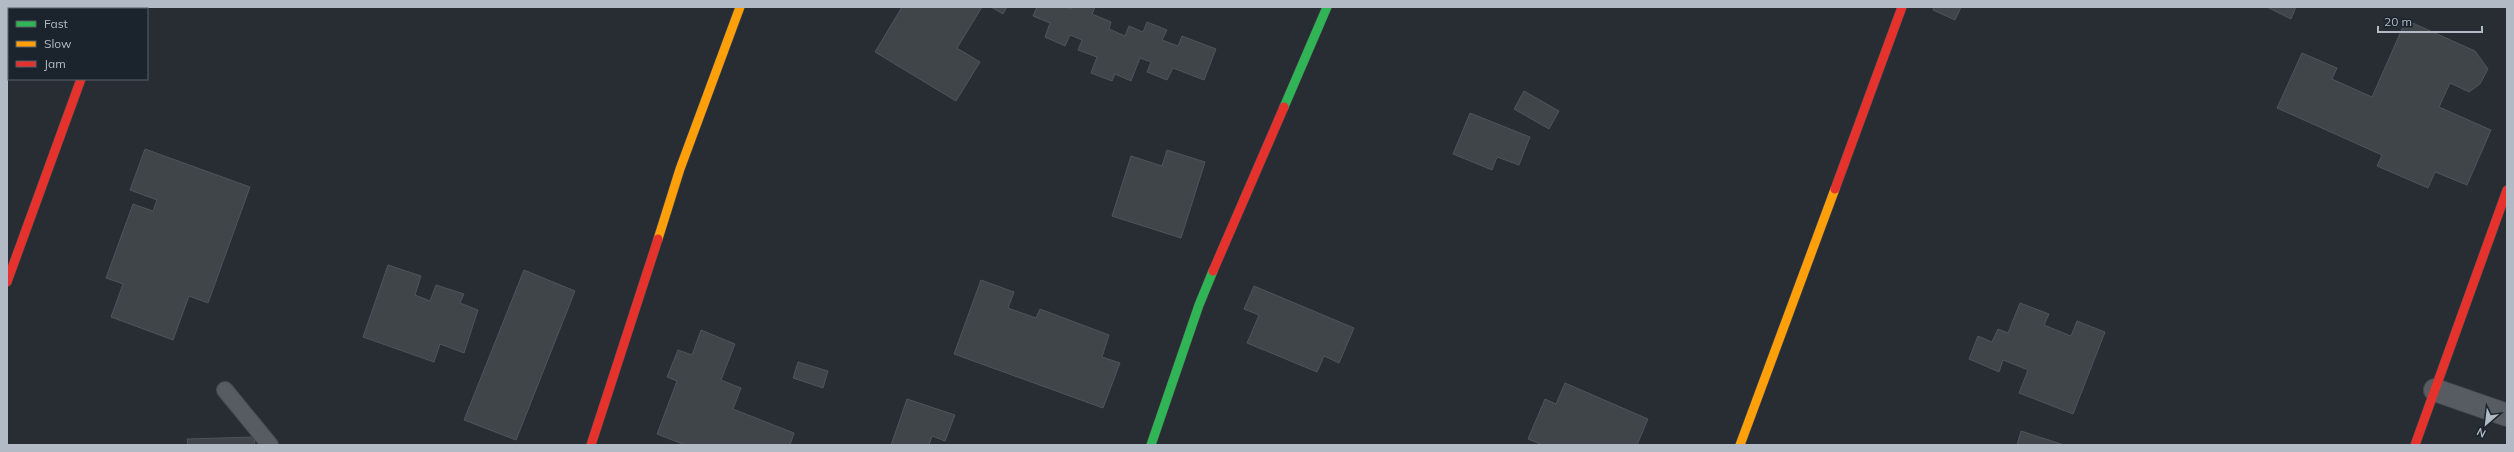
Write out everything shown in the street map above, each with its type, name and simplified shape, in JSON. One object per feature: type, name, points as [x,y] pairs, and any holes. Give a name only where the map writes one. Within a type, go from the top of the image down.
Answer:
[{"type":"street","points":[[591,445],[680,169],[740,7]]},
{"type":"street","points":[[1151,445],[1199,305],[1327,7]]},
{"type":"street","points":[[1740,445],[1902,7]]},
{"type":"street","points":[[7,282],[81,80]]},
{"type":"street","points":[[2415,445],[2507,190]]},
{"type":"street","points":[[2435,390],[2507,415]]},
{"type":"lane","points":[[225,390],[270,445]]},
{"type":"building","points":[[902,7],[982,7],[957,48],[980,62],[956,101],[875,52]]},
{"type":"building","points":[[991,7],[1007,7],[1003,14]]},
{"type":"building","points":[[1037,7],[1065,7],[1071,9],[1072,7],[1095,7],[1092,14],[1111,22],[1109,29],[1125,36],[1129,26],[1143,32],[1147,22],[1167,30],[1162,40],[1178,46],[1182,36],[1216,49],[1204,80],[1173,68],[1167,80],[1147,72],[1151,62],[1140,58],[1131,81],[1115,74],[1112,81],[1091,73],[1097,57],[1078,50],[1082,40],[1070,35],[1065,46],[1045,37],[1050,23],[1033,16]]},
{"type":"building","points":[[1934,7],[1961,7],[1955,20],[1933,10]]},
{"type":"building","points":[[2267,7],[2296,7],[2291,19]]},
{"type":"building","points":[[2406,20],[2475,51],[2488,69],[2480,84],[2469,92],[2450,83],[2439,107],[2491,130],[2467,185],[2435,172],[2428,188],[2377,166],[2382,155],[2277,108],[2302,53],[2337,68],[2332,79],[2372,97]]},
{"type":"building","points":[[1524,91],[1559,111],[1549,129],[1514,109]]},
{"type":"building","points":[[1470,113],[1530,137],[1519,165],[1497,157],[1492,170],[1453,154]]},
{"type":"building","points":[[145,149],[250,187],[208,303],[189,296],[173,340],[111,317],[123,284],[106,278],[133,204],[153,211],[157,200],[130,190]]},
{"type":"building","points":[[1167,150],[1205,162],[1181,238],[1112,216],[1131,156],[1162,166]]},
{"type":"building","points":[[388,265],[421,276],[415,295],[430,301],[436,285],[464,294],[460,303],[478,310],[464,353],[440,344],[434,362],[363,337]]},
{"type":"building","points":[[524,270],[575,291],[516,440],[464,420]]},
{"type":"building","points":[[981,280],[1014,292],[1008,308],[1036,318],[1040,309],[1109,335],[1102,357],[1120,363],[1103,408],[954,354]]},
{"type":"building","points":[[1254,286],[1354,328],[1339,363],[1324,356],[1317,372],[1247,343],[1259,315],[1244,309]]},
{"type":"building","points":[[2020,303],[2049,314],[2044,325],[2071,336],[2077,321],[2105,332],[2073,414],[2019,393],[2028,370],[2003,360],[1999,372],[1969,359],[1978,336],[1992,342],[1998,329],[2008,333]]},
{"type":"building","points":[[701,330],[735,344],[721,380],[741,388],[733,409],[794,433],[790,445],[685,445],[657,434],[677,381],[667,377],[678,350],[692,355]]},
{"type":"building","points":[[798,362],[828,371],[823,388],[793,378]]},
{"type":"building","points":[[1565,383],[1648,419],[1637,445],[1543,445],[1528,439],[1545,399],[1556,404]]},
{"type":"building","points":[[907,399],[955,415],[945,441],[932,436],[929,445],[891,445]]},
{"type":"building","points":[[2021,431],[2064,445],[2017,445]]},
{"type":"building","points":[[254,437],[255,445],[188,445],[187,439]]},
{"type":"traffic: fast","points":[[1284,107],[1327,7]]},
{"type":"traffic: fast","points":[[1151,445],[1199,305],[1213,271]]},
{"type":"traffic: slow","points":[[658,239],[680,169],[740,7]]},
{"type":"traffic: slow","points":[[1740,445],[1835,189]]},
{"type":"traffic: jam","points":[[1835,189],[1902,7]]},
{"type":"traffic: jam","points":[[7,282],[81,80]]},
{"type":"traffic: jam","points":[[1213,271],[1284,107]]},
{"type":"traffic: jam","points":[[2415,445],[2507,190]]},
{"type":"traffic: jam","points":[[591,445],[658,239]]}]
